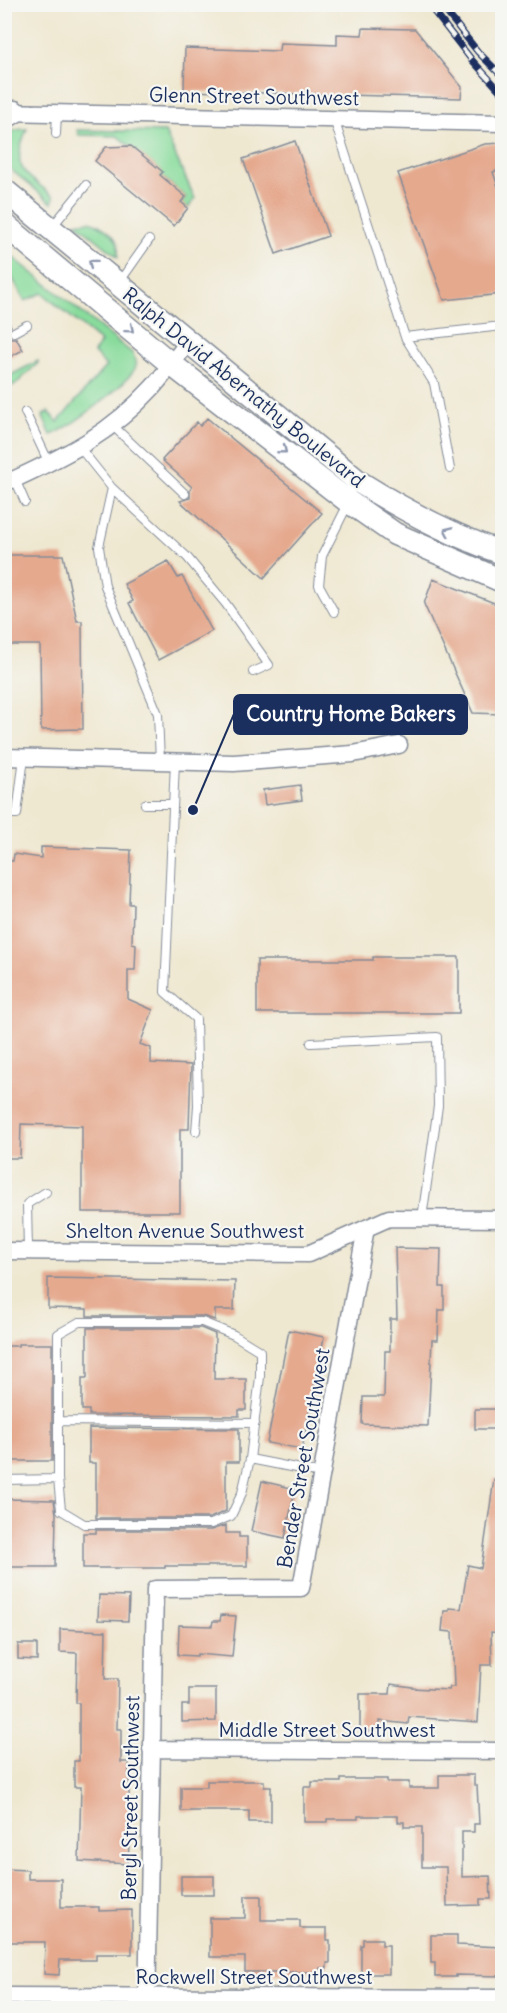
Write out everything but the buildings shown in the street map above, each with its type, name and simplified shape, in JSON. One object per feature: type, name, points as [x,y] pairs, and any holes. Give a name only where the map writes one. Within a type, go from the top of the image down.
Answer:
[{"type":"main road","name":"Ralph David Abernathy Boulevard","points":[[4,190],[359,482],[424,520],[502,553]]},
{"type":"main road","name":"Ralph David Abernathy Boulevard","points":[[4,224],[171,364],[349,502],[395,534],[502,581]]},
{"type":"street","name":"Glenn Street Southwest","points":[[8,114],[57,113],[502,123]]},
{"type":"street","points":[[10,480],[80,448],[112,425],[153,387],[189,341]]},
{"type":"street","points":[[4,757],[234,764],[353,754],[399,745]]},
{"type":"street","name":"Shelton Avenue Southwest","points":[[4,1251],[308,1254],[389,1218],[502,1219]]},
{"type":"street","name":"Bender Street Southwest","points":[[155,1589],[301,1588],[366,1228]]},
{"type":"street","name":"Beryl Street Southwest","points":[[147,2003],[155,1589]]},
{"type":"street","name":"Middle Street Southwest","points":[[152,1749],[502,1751]]},
{"type":"street","name":"Rockwell Street Southwest","points":[[4,1996],[147,2003],[409,2003],[502,1998]]},
{"type":"lane","points":[[56,134],[57,113]]},
{"type":"lane","points":[[333,119],[405,337],[434,384],[450,469]]},
{"type":"lane","points":[[51,229],[86,185]]},
{"type":"lane","points":[[118,285],[149,240]]},
{"type":"lane","points":[[14,332],[27,325]]},
{"type":"lane","points":[[405,337],[502,326]]},
{"type":"lane","points":[[25,412],[49,463]]},
{"type":"lane","points":[[112,425],[185,494]]},
{"type":"lane","points":[[80,448],[112,488],[187,557],[226,604],[269,665],[253,672]]},
{"type":"lane","points":[[10,480],[25,502]]},
{"type":"lane","points":[[333,612],[320,585],[322,556],[359,482]]},
{"type":"lane","points":[[112,488],[99,547],[105,586],[158,714],[167,762],[173,804],[165,992],[196,1018],[198,1106],[196,1131]]},
{"type":"lane","points":[[4,814],[16,814],[24,758]]},
{"type":"lane","points":[[146,804],[173,804]]},
{"type":"lane","points":[[311,1043],[437,1037],[438,1106],[422,1218]]},
{"type":"lane","points":[[28,1251],[27,1204],[46,1192]]},
{"type":"lane","points":[[79,1322],[202,1322],[234,1335],[260,1350],[260,1377],[255,1423],[242,1493],[231,1516],[211,1524],[84,1524],[61,1510],[58,1479],[58,1421],[58,1334],[79,1322]]},
{"type":"lane","points":[[58,1421],[255,1423]]},
{"type":"lane","points":[[250,1459],[321,1473]]},
{"type":"lane","points":[[4,1480],[58,1479]]},
{"type":"green space","points":[[27,129],[22,143],[20,162],[28,175],[54,197],[52,203],[9,168],[5,161],[4,144],[7,136],[13,131]]},
{"type":"green space","points":[[77,130],[165,132],[195,199],[188,208],[181,203],[186,197],[160,175],[162,172],[117,136],[79,135]]},
{"type":"green space","points":[[89,221],[112,235],[118,245],[118,257],[76,223]]},
{"type":"green space","points":[[4,250],[132,353],[136,361],[131,374],[111,394],[84,415],[51,435],[43,417],[44,414],[48,412],[58,422],[106,366],[94,353],[101,342],[42,293],[25,301],[5,265]]},
{"type":"green space","points":[[38,361],[17,383],[5,390],[5,378]]},
{"type":"railway","points":[[428,4],[471,59],[502,93]]},
{"type":"railway","points":[[440,4],[478,52],[502,76]]},
{"type":"place","name":"Country Home Bakers","points":[[193,810]]}]
